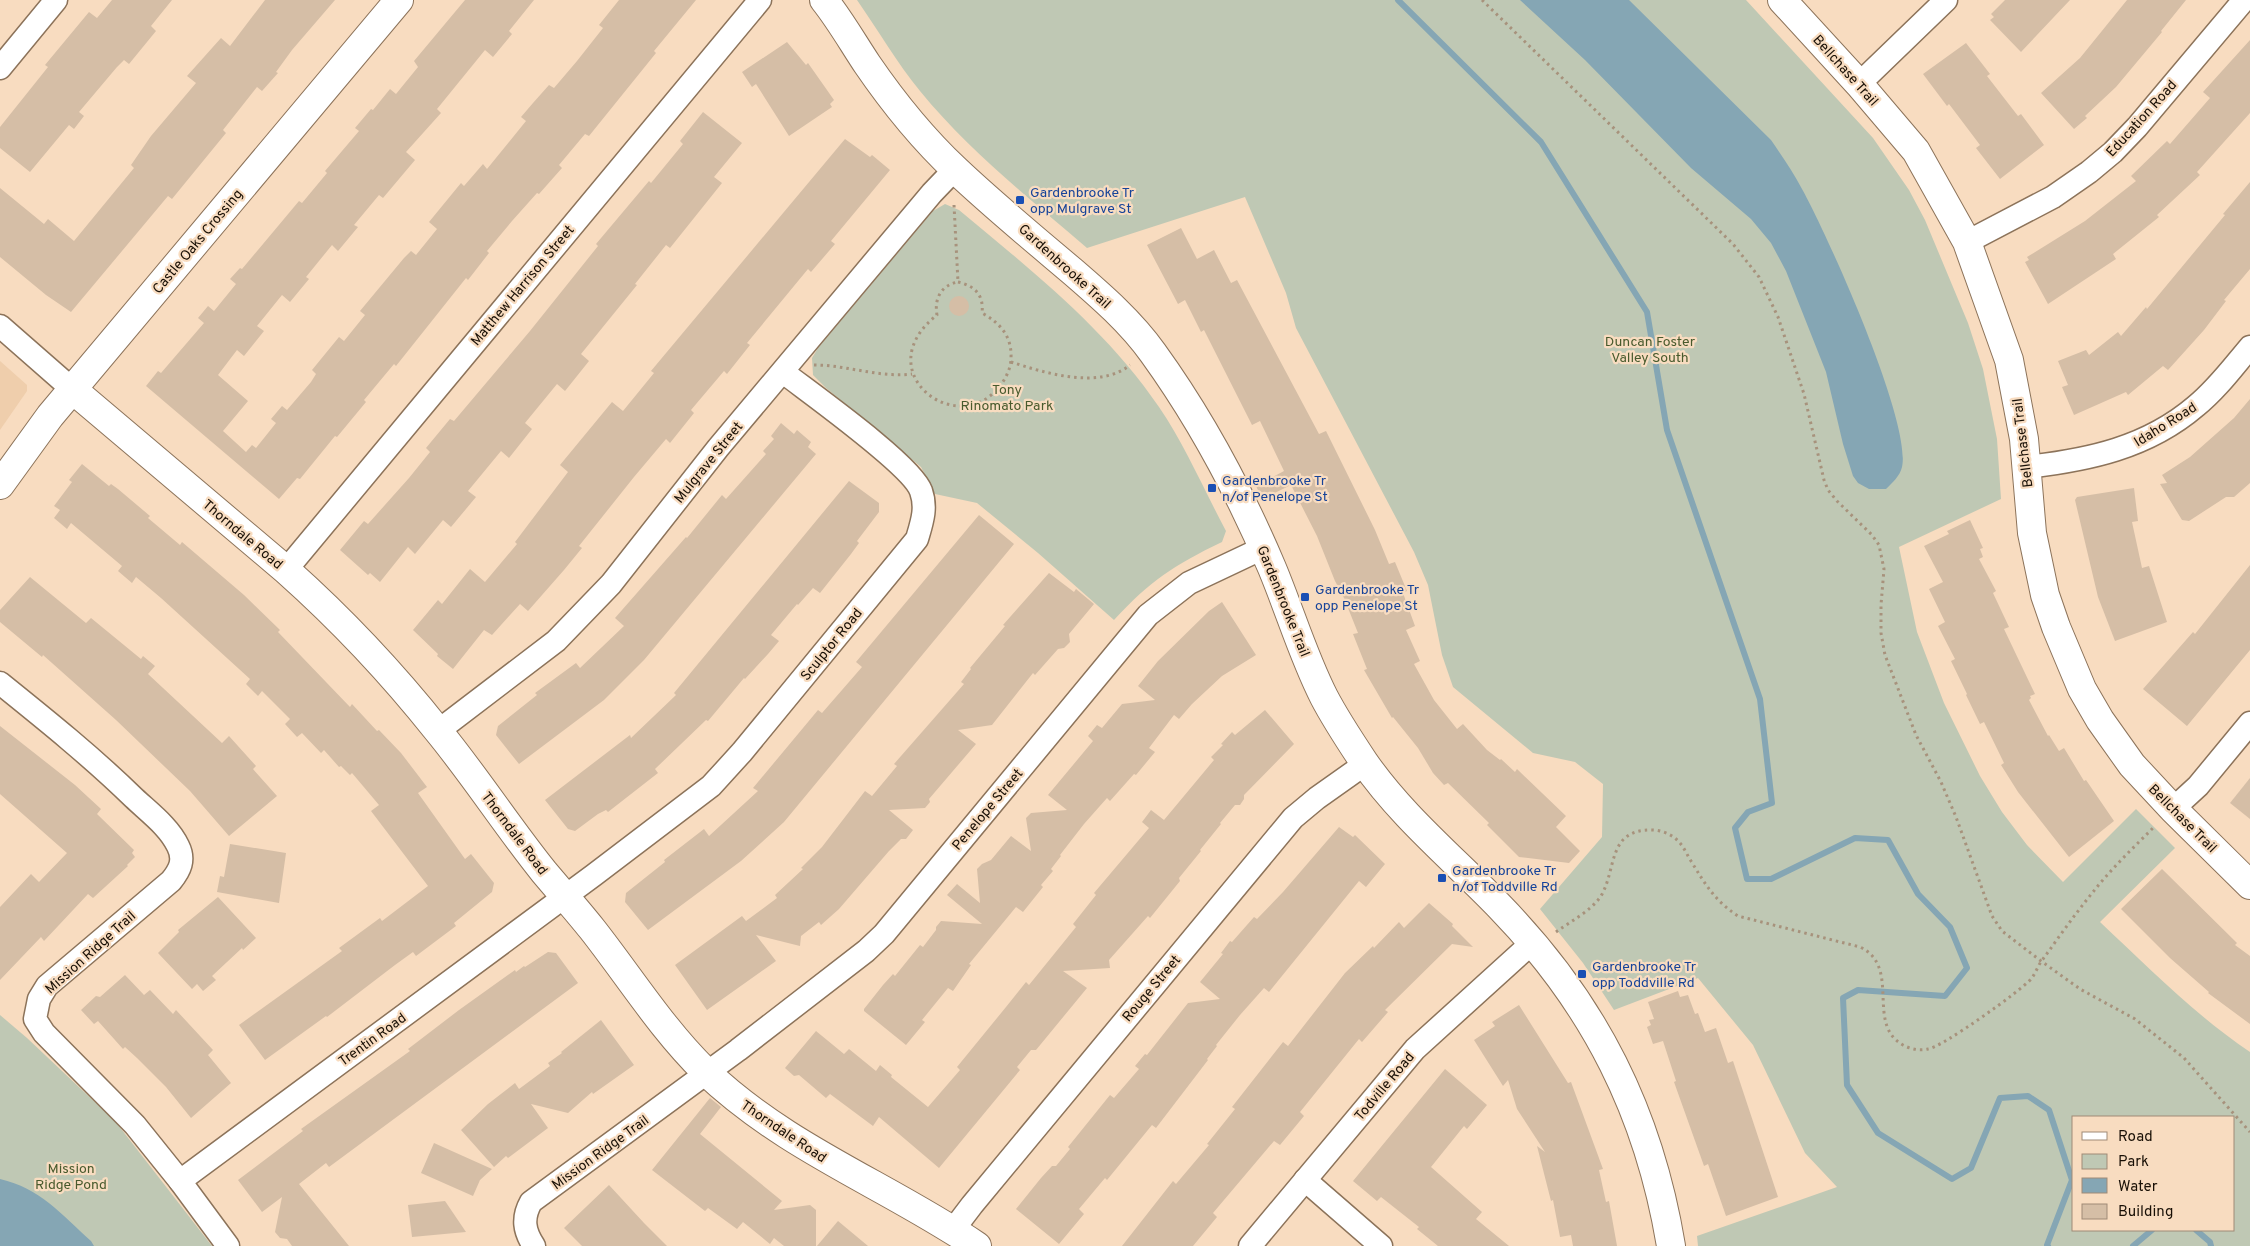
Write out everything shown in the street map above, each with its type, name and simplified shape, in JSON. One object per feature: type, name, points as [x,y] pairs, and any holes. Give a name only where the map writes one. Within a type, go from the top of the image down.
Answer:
[{"type":"street","points":[[0,68],[56,0]]},
{"type":"street","name":"Castle Oaks Crossing","points":[[0,485],[37,431],[399,0]]},
{"type":"street","name":"Matthew Harrison Street","points":[[286,570],[760,0]]},
{"type":"street","name":"Gardenbrooke Trail","points":[[824,0],[890,96],[934,148],[955,169],[1106,301],[1151,350],[1204,432],[1263,548],[1323,695],[1344,733],[1387,794],[1499,905],[1545,937],[1624,1083],[1643,1132],[1657,1179],[1670,1246]]},
{"type":"street","name":"Bellchase Trail","points":[[1782,0],[1859,84],[1916,151],[1967,242],[2009,360],[2024,439],[2028,501],[2036,558],[2045,595],[2070,662],[2100,720],[2132,765],[2164,817],[2250,885]]},
{"type":"street","points":[[1859,84],[1946,0]]},
{"type":"street","name":"Education Road","points":[[1967,242],[2053,197],[2089,172],[2113,152],[2137,127],[2244,0]]},
{"type":"street","name":"Mulgrave Street","points":[[438,731],[556,640],[611,584],[718,448],[932,193],[955,169]]},
{"type":"street","points":[[0,326],[72,389]]},
{"type":"street","name":"Idaho Road","points":[[2026,467],[2085,459],[2134,445],[2155,434],[2196,406],[2250,347]]},
{"type":"street","name":"Sculptor Road","points":[[565,897],[711,786],[748,745],[916,539],[925,515],[921,490],[905,467],[782,372]]},
{"type":"street","name":"Thorndale Road","points":[[72,389],[286,570],[315,596],[374,657],[438,731],[680,1045],[707,1073],[761,1118],[803,1146],[953,1230],[977,1246]]},
{"type":"street","name":"Penelope Street","points":[[707,1073],[866,951],[884,934],[1148,615],[1190,583],[1263,548]]},
{"type":"street","name":"Mission Ridge Trail","points":[[0,683],[74,742],[109,774],[165,828],[179,847],[182,861],[179,870],[171,881],[47,986],[39,999],[35,1019],[44,1033],[135,1125],[180,1181],[228,1246]]},
{"type":"street","points":[[2164,817],[2198,786],[2250,723]]},
{"type":"street","name":"Rouge Street","points":[[953,1230],[990,1182],[1293,818],[1317,798],[1366,764]]},
{"type":"street","name":"Trentin Road","points":[[180,1181],[565,897]]},
{"type":"street","name":"Todville Road","points":[[1250,1246],[1415,1048],[1545,937]]},
{"type":"street","name":"Mission Ridge Trail","points":[[534,1246],[527,1236],[524,1222],[531,1202],[707,1073]]},
{"type":"street","points":[[1305,1180],[1381,1246]]},
{"type":"path","points":[[1482,0],[1733,244],[1759,277],[1778,317],[1804,394],[1824,480],[1836,501],[1864,525],[1879,545],[1884,569],[1881,634],[1885,655],[1916,735],[1941,782],[1952,808],[1992,916],[2002,931],[2080,989],[2135,1019],[2184,1058],[2250,1132]]},
{"type":"path","points":[[954,205],[958,282]]},
{"type":"path","points":[[958,282],[977,290],[981,297],[982,313],[993,319],[1009,339],[1011,362],[1005,380],[995,392],[981,402],[965,406],[949,405],[934,399],[921,388],[912,374],[912,350],[916,336],[925,324],[937,315],[937,299],[941,292],[952,283],[958,282]]},
{"type":"path","points":[[1011,362],[1045,374],[1082,377],[1113,374],[1130,365]]},
{"type":"path","points":[[814,365],[843,367],[879,374],[912,374]]},
{"type":"path","points":[[1545,937],[1591,906],[1600,897],[1606,885],[1615,849],[1623,839],[1645,830],[1658,830],[1669,834],[1679,842],[1721,905],[1738,916],[1860,947],[1874,957],[1879,964],[1882,976],[1884,1015],[1892,1037],[1903,1045],[1916,1049],[1930,1050],[1950,1040],[2031,979],[2041,961],[2094,891],[2164,817]]},
{"type":"shaded area","points":[[0,361],[27,385],[27,391],[0,430]]},
{"type":"green space","name":"Duncan Foster Valley South","points":[[857,0],[1746,0],[1873,138],[1909,190],[1925,220],[1968,323],[1983,369],[1997,439],[2001,499],[1899,547],[1917,632],[1944,703],[1980,776],[2002,812],[2027,845],[2063,882],[2136,809],[2175,848],[2100,922],[2191,1006],[2250,1052],[2250,1246],[1698,1246],[1697,1236],[1837,1187],[1805,1153],[1753,1045],[1698,978],[1614,1010],[1583,963],[1540,909],[1602,837],[1603,784],[1575,762],[1533,753],[1453,687],[1442,655],[1428,585],[1414,552],[1296,328],[1286,293],[1245,197],[1087,248],[979,154],[939,113],[903,69]]},
{"type":"green space","name":"Tony Rinomato Park","points":[[945,204],[959,210],[1040,278],[1115,351],[1159,407],[1186,452],[1226,531],[1222,542],[1190,558],[1151,584],[1114,620],[1038,553],[977,503],[935,494],[921,467],[813,375],[812,358],[818,348],[933,211]]},
{"type":"green space","name":"Mission Ridge Pond","points":[[0,1015],[115,1121],[212,1246],[0,1246]]},
{"type":"water","points":[[1520,0],[1629,0],[1771,140],[1795,176],[1830,245],[1881,371],[1902,444],[1902,467],[1900,473],[1886,489],[1869,489],[1858,483],[1853,476],[1843,444],[1826,372],[1786,271],[1771,243],[1751,219],[1691,168],[1585,60]]},
{"type":"water","points":[[0,1179],[14,1183],[38,1195],[60,1212],[94,1246],[0,1246]]},
{"type":"building","points":[[112,0],[172,0],[151,26],[156,31],[129,64],[124,60],[117,67],[79,112],[84,116],[74,129],[69,125],[30,172],[0,148],[0,127],[48,67],[45,65],[89,12],[97,18]]},
{"type":"building","points":[[265,0],[335,0],[292,50],[276,72],[278,73],[262,91],[257,87],[223,130],[226,133],[172,199],[168,196],[71,312],[46,295],[0,257],[0,188],[44,224],[48,219],[74,241],[134,168],[131,165],[151,136],[196,83],[187,76],[221,38],[230,46]]},
{"type":"building","points":[[465,0],[534,0],[509,31],[512,34],[493,57],[485,50],[437,109],[441,113],[406,152],[415,160],[383,198],[379,195],[354,225],[358,227],[338,251],[332,245],[306,277],[309,279],[290,302],[282,295],[257,326],[264,331],[244,356],[237,350],[218,375],[248,401],[223,431],[246,452],[252,445],[256,448],[276,423],[271,419],[282,406],[287,410],[311,382],[316,374],[312,370],[339,337],[344,341],[365,315],[360,311],[404,258],[411,251],[416,255],[437,229],[429,222],[461,183],[464,186],[483,164],[487,169],[526,121],[521,117],[549,85],[554,88],[577,61],[603,28],[599,25],[619,0],[696,0],[589,136],[585,134],[559,165],[562,168],[512,221],[487,251],[489,253],[468,280],[466,278],[396,366],[394,364],[337,437],[335,436],[300,479],[297,478],[279,499],[146,386],[158,371],[161,373],[204,323],[198,318],[208,306],[214,311],[236,284],[230,279],[240,268],[242,269],[299,201],[302,203],[327,173],[325,171],[359,131],[355,128],[371,109],[373,110],[390,89],[396,94],[418,67],[414,61]]},
{"type":"building","points":[[2005,0],[2070,0],[2021,52],[1990,20],[1994,17],[1991,14]]},
{"type":"building","points":[[2127,0],[2186,0],[2116,87],[2074,129],[2041,93],[2080,58]]},
{"type":"building","points":[[2250,40],[2250,113],[2197,172],[2200,175],[2157,215],[2159,217],[2113,254],[2116,259],[2048,304],[2025,262],[2029,260],[2027,257],[2085,221],[2136,181],[2131,176],[2167,141],[2170,144],[2210,98],[2203,92]]},
{"type":"building","points":[[787,42],[806,65],[808,63],[834,100],[830,104],[832,107],[789,136],[756,84],[752,87],[742,72]]},
{"type":"building","points":[[1966,43],[1990,74],[1987,76],[2018,116],[2021,114],[2044,145],[2000,179],[1976,148],[1980,145],[1923,74]]},
{"type":"building","points":[[703,112],[742,143],[714,177],[722,183],[670,248],[666,245],[635,284],[637,285],[581,354],[589,361],[565,391],[557,384],[525,423],[532,429],[509,458],[501,451],[468,491],[476,497],[451,527],[443,520],[415,554],[408,547],[380,582],[370,573],[368,575],[340,550],[364,521],[368,524],[409,478],[430,452],[426,448],[450,419],[454,421],[530,331],[598,246],[596,244],[683,144],[680,141]]},
{"type":"building","points":[[845,139],[870,157],[872,155],[890,170],[831,241],[835,244],[811,272],[808,269],[747,343],[750,345],[727,374],[724,371],[691,410],[694,413],[670,443],[666,439],[634,477],[579,546],[582,548],[564,570],[528,611],[520,604],[492,635],[484,630],[453,669],[437,656],[438,654],[413,630],[438,600],[442,604],[470,569],[485,582],[517,544],[515,542],[568,472],[560,465],[612,402],[623,411],[654,373],[651,371]]},
{"type":"building","points":[[2250,182],[2250,269],[2224,300],[2226,301],[2204,330],[2168,370],[2163,366],[2128,395],[2126,392],[2074,415],[2062,387],[2068,385],[2058,361],[2086,350],[2089,355],[2118,332],[2121,336],[2146,307],[2147,309]]},
{"type":"building","points":[[1181,228],[1197,259],[1214,250],[1231,283],[1237,280],[1319,434],[1326,431],[1375,530],[1389,564],[1395,562],[1407,591],[1403,593],[1415,626],[1406,630],[1420,661],[1414,664],[1434,700],[1457,729],[1463,724],[1487,750],[1501,759],[1515,772],[1517,769],[1566,816],[1556,827],[1580,851],[1569,863],[1519,857],[1487,825],[1489,823],[1448,783],[1444,785],[1433,773],[1418,748],[1392,718],[1364,670],[1367,669],[1353,634],[1358,633],[1317,536],[1291,485],[1262,499],[1256,486],[1284,471],[1260,421],[1252,425],[1204,330],[1201,332],[1185,300],[1178,304],[1147,245]]},
{"type":"building","points":[[959,296],[966,299],[969,306],[966,313],[959,316],[952,313],[949,306],[952,299]]},
{"type":"building","points":[[2250,399],[2250,483],[2234,497],[2226,497],[2189,521],[2182,520],[2160,484],[2167,483],[2162,475],[2190,457],[2234,418]]},
{"type":"building","points":[[781,423],[794,434],[797,430],[811,442],[808,447],[816,454],[644,660],[604,700],[519,764],[496,735],[498,726],[537,695],[535,693],[576,663],[580,668],[624,626],[615,618],[687,538],[722,495],[726,499],[766,454],[763,451],[774,439],[771,436]]},
{"type":"building","points":[[82,464],[109,486],[111,484],[118,489],[180,545],[182,542],[244,595],[280,630],[278,632],[350,707],[352,704],[377,731],[379,730],[401,753],[427,787],[418,793],[465,859],[471,854],[494,883],[492,892],[454,923],[456,926],[416,956],[413,952],[327,1017],[265,1060],[239,1025],[342,951],[339,948],[380,918],[382,921],[428,886],[371,811],[379,805],[352,773],[350,775],[341,766],[339,767],[324,750],[321,753],[302,733],[297,737],[285,724],[290,719],[262,691],[258,696],[246,684],[250,679],[161,598],[136,577],[132,583],[118,571],[122,566],[71,523],[67,529],[54,518],[60,510],[54,506],[72,482],[69,480]]},
{"type":"building","points":[[849,481],[879,503],[879,512],[857,541],[859,543],[851,554],[820,593],[813,588],[797,604],[771,635],[779,641],[744,678],[708,721],[706,720],[655,769],[658,773],[608,812],[606,810],[598,814],[575,831],[568,829],[545,800],[630,735],[631,738],[676,695],[674,693]]},
{"type":"building","points":[[2134,488],[2138,521],[2132,522],[2142,568],[2149,566],[2167,622],[2115,641],[2098,597],[2075,500],[2077,497]]},
{"type":"building","points":[[979,515],[1014,544],[784,822],[741,861],[648,930],[625,902],[626,893],[704,829],[709,836],[758,791],[753,788],[818,710],[822,713],[862,667],[856,662]]},
{"type":"building","points":[[1970,520],[1983,548],[1980,549],[1983,557],[1979,559],[1996,591],[1993,593],[2009,627],[2004,629],[2035,694],[2030,696],[2029,700],[2048,736],[2059,751],[2064,748],[2084,781],[2086,780],[2114,821],[2069,857],[2018,792],[2001,765],[2004,763],[1984,722],[1980,724],[1966,695],[1951,661],[1955,659],[1938,626],[1945,622],[1929,589],[1943,582],[1924,546],[1949,534],[1947,531]]},
{"type":"building","points":[[2250,565],[2250,650],[2187,726],[2143,689],[2193,632],[2195,634]]},
{"type":"building","points":[[1049,573],[1074,592],[1076,589],[1094,604],[1069,634],[1070,642],[1064,648],[1058,649],[1035,675],[1033,673],[992,725],[958,730],[976,744],[929,799],[930,802],[925,808],[889,810],[913,830],[906,839],[901,839],[889,851],[839,909],[821,925],[819,922],[801,936],[800,946],[756,935],[776,961],[707,1010],[675,965],[742,916],[746,921],[777,898],[775,895],[803,869],[801,868],[822,847],[865,791],[872,796],[897,766],[894,764],[964,684],[961,682],[970,668],[1005,626],[1003,625]]},
{"type":"building","points":[[30,577],[86,623],[91,618],[141,659],[143,656],[155,666],[148,674],[222,743],[229,736],[256,766],[253,769],[277,796],[229,836],[190,791],[116,720],[43,655],[42,657],[0,622],[0,610]]},
{"type":"building","points":[[1222,602],[1256,655],[1222,676],[1179,719],[1174,715],[1149,748],[1155,752],[1136,775],[1134,774],[1110,801],[1107,798],[1084,824],[1060,855],[1051,869],[1053,871],[1041,885],[1043,887],[1023,912],[1016,907],[969,964],[971,965],[953,991],[948,988],[922,1020],[925,1022],[906,1045],[864,1011],[864,1009],[893,974],[895,976],[920,945],[923,947],[941,921],[982,924],[947,895],[957,884],[980,903],[977,869],[982,864],[991,860],[1011,836],[1031,851],[1026,818],[1031,813],[1067,810],[1048,795],[1093,741],[1088,736],[1097,725],[1102,728],[1122,704],[1155,700],[1138,686],[1158,661],[1209,611]]},
{"type":"building","points":[[1265,710],[1294,744],[1244,795],[1240,805],[1235,805],[1220,823],[1201,851],[1179,878],[1180,881],[1150,918],[1148,916],[1109,960],[1110,968],[1063,971],[1087,988],[1036,1050],[1031,1050],[1017,1067],[1020,1070],[939,1168],[879,1117],[873,1126],[830,1094],[826,1098],[799,1075],[794,1076],[785,1068],[816,1031],[844,1054],[849,1049],[876,1071],[880,1065],[892,1075],[891,1077],[928,1107],[960,1070],[957,1067],[1026,982],[1029,985],[1076,927],[1073,924],[1096,895],[1094,893],[1149,828],[1142,822],[1151,810],[1164,820],[1214,760],[1211,757],[1232,732],[1235,735]]},
{"type":"building","points":[[0,726],[75,785],[101,809],[97,814],[134,850],[132,853],[135,857],[128,866],[93,898],[88,894],[44,941],[41,937],[0,980],[0,907],[31,874],[39,882],[67,853],[0,794]]},
{"type":"building","points":[[2250,778],[2250,819],[2230,803]]},
{"type":"building","points":[[1339,827],[1353,837],[1355,835],[1385,864],[1366,887],[1359,881],[1269,992],[1264,988],[1240,1015],[1156,1128],[1152,1125],[1107,1180],[1105,1178],[1079,1209],[1084,1214],[1059,1244],[1016,1209],[1052,1166],[1056,1166],[1070,1149],[1068,1147],[1110,1095],[1114,1098],[1139,1069],[1135,1066],[1145,1054],[1147,1055],[1188,1003],[1220,999],[1200,982],[1223,954],[1221,953],[1230,941],[1232,942],[1254,917],[1257,919],[1283,892]]},
{"type":"building","points":[[230,844],[286,853],[279,903],[217,892],[220,876],[224,877]]},
{"type":"building","points":[[2162,869],[2237,943],[2235,945],[2250,956],[2250,1024],[2208,993],[2121,909]]},
{"type":"building","points":[[218,897],[256,938],[243,950],[242,948],[212,976],[216,980],[203,991],[197,984],[192,989],[158,953],[179,932],[178,930]]},
{"type":"building","points":[[1429,903],[1453,924],[1452,926],[1473,947],[1452,944],[1385,1010],[1388,1012],[1362,1042],[1359,1039],[1300,1112],[1304,1116],[1280,1145],[1274,1141],[1213,1213],[1217,1217],[1193,1246],[1122,1246],[1173,1181],[1176,1184],[1209,1145],[1207,1144],[1235,1109],[1232,1107],[1283,1042],[1288,1046],[1345,973],[1373,946],[1374,948],[1399,922],[1404,928]]},
{"type":"building","points":[[548,952],[556,953],[578,983],[329,1167],[326,1163],[299,1184],[349,1246],[292,1246],[287,1239],[280,1238],[275,1232],[282,1197],[262,1212],[238,1180],[303,1131],[301,1129],[410,1051],[408,1049],[459,1010],[515,970],[516,972]]},
{"type":"building","points":[[125,975],[144,995],[150,990],[173,1014],[176,1010],[213,1050],[208,1055],[231,1083],[191,1118],[166,1087],[137,1058],[125,1047],[123,1049],[98,1021],[94,1024],[81,1010],[96,996],[100,997]]},
{"type":"building","points":[[1678,991],[1680,997],[1688,995],[1695,1014],[1698,1013],[1705,1032],[1716,1028],[1728,1063],[1733,1061],[1778,1197],[1726,1216],[1708,1164],[1704,1166],[1674,1082],[1676,1081],[1663,1041],[1653,1044],[1647,1027],[1651,1025],[1649,1020],[1654,1019],[1648,1002]]},
{"type":"building","points":[[1519,1005],[1568,1083],[1571,1082],[1603,1169],[1599,1170],[1606,1202],[1609,1201],[1617,1246],[1573,1246],[1571,1235],[1560,1237],[1553,1200],[1551,1201],[1537,1146],[1545,1152],[1517,1109],[1508,1080],[1503,1086],[1474,1040],[1495,1026],[1492,1022]]},
{"type":"building","points":[[601,1020],[634,1065],[593,1094],[592,1092],[568,1113],[531,1104],[548,1128],[508,1158],[506,1156],[494,1167],[461,1130],[488,1104],[515,1083],[519,1089],[550,1066],[548,1063]]},
{"type":"building","points":[[1445,1069],[1487,1105],[1467,1129],[1464,1126],[1431,1167],[1482,1212],[1476,1219],[1509,1246],[1438,1246],[1417,1229],[1419,1227],[1381,1197],[1377,1201],[1353,1181]]},
{"type":"building","points":[[710,1098],[721,1107],[700,1134],[782,1201],[774,1210],[810,1205],[816,1210],[816,1246],[784,1246],[774,1238],[770,1244],[743,1222],[737,1229],[708,1208],[705,1211],[652,1170]]},
{"type":"building","points":[[434,1143],[492,1169],[480,1180],[473,1196],[421,1173]]},
{"type":"building","points":[[609,1185],[667,1246],[582,1246],[564,1228]]},
{"type":"building","points":[[445,1201],[466,1232],[412,1237],[408,1205]]},
{"type":"building","points":[[838,1221],[868,1246],[817,1246]]},
{"type":"waterway","points":[[1398,0],[1541,142],[1647,312],[1667,430],[1760,699],[1772,803],[1748,812],[1735,828],[1747,879],[1771,879],[1855,838],[1888,840],[1918,894],[1950,927],[1967,968],[1945,996],[1858,990],[1843,998],[1847,1085],[1878,1133],[1952,1179],[1971,1168],[2000,1098],[2028,1096],[2049,1110],[2072,1180],[2048,1246]]},
{"type":"waterway","points":[[2133,1246],[2151,1231]]},
{"type":"waterway","points":[[2197,1231],[2210,1242],[2211,1246]]},
{"type":"place","name":"Gardenbrooke Tr opp Mulgrave St","points":[[1020,200]]},
{"type":"place","name":"Gardenbrooke Tr n/of Penelope St","points":[[1212,488]]},
{"type":"place","name":"Gardenbrooke Tr opp Penelope St","points":[[1305,597]]},
{"type":"place","name":"Gardenbrooke Tr n/of Toddville Rd","points":[[1442,878]]},
{"type":"place","name":"Gardenbrooke Tr opp Toddville Rd","points":[[1582,974]]}]
